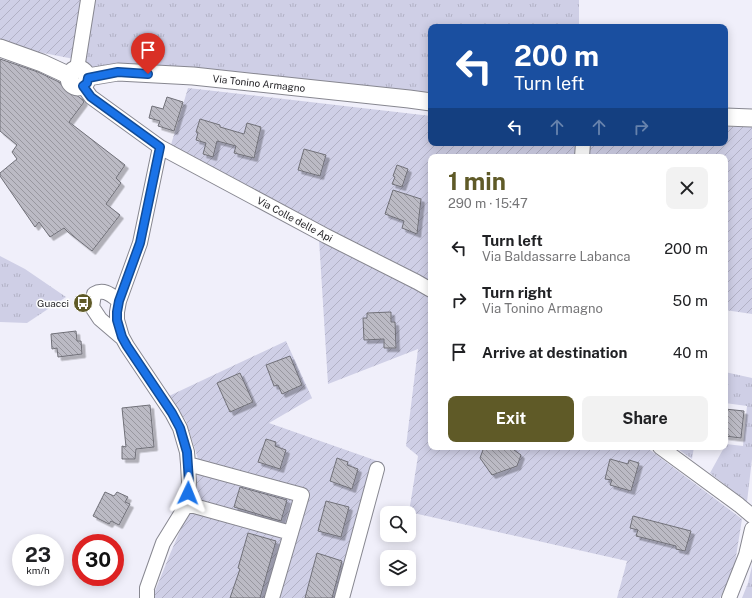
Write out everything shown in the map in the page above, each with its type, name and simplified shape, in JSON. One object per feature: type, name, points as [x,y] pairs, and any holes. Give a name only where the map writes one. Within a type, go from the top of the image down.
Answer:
[{"type":"street","points":[[0,48],[79,77],[88,0]]},
{"type":"street","name":"Via Tonino Armagno","points":[[79,77],[118,72],[193,76],[428,102]]},
{"type":"street","name":"Via Colle delle Api","points":[[79,77],[91,97],[160,147],[326,236],[428,288]]},
{"type":"street","points":[[728,117],[752,118]]},
{"type":"street","points":[[147,598],[148,588],[163,543],[187,504],[189,482],[187,452],[180,428],[172,413],[127,346],[122,337],[117,320],[119,301],[140,243],[160,147]]},
{"type":"street","points":[[119,301],[103,291],[98,292],[94,294],[92,307],[100,319],[122,337]]},
{"type":"street","points":[[664,450],[752,516]]},
{"type":"street","points":[[188,464],[302,495],[272,598]]},
{"type":"street","points":[[342,598],[377,469]]},
{"type":"street","points":[[187,504],[291,533]]},
{"type":"street","points":[[729,598],[746,555],[752,529]]},
{"type":"green space","points":[[0,0],[85,0],[74,59],[28,50],[0,39]]},
{"type":"green space","points":[[93,0],[579,0],[579,24],[428,24],[428,96],[92,69],[83,64]]},
{"type":"green space","points":[[188,88],[428,116],[428,146],[728,146],[728,127],[752,127],[752,314],[728,310],[728,154],[428,154],[428,283],[170,148]]},
{"type":"green space","points":[[319,239],[416,288],[428,296],[428,450],[650,450],[742,519],[734,569],[720,598],[617,598],[627,561],[416,514],[416,506],[410,506],[418,456],[406,446],[418,349],[328,384]]},
{"type":"green space","points":[[0,256],[25,269],[66,297],[27,323],[0,322]]},
{"type":"green space","points":[[286,341],[312,398],[269,423],[383,463],[347,598],[155,598],[155,591],[194,499],[199,462],[186,421],[169,396]]},
{"type":"green space","points":[[728,373],[752,378],[752,459],[747,502],[710,473],[723,450],[728,450],[728,444],[743,446],[747,406],[728,403]]},
{"type":"green space","points":[[679,450],[694,450],[692,459]]},
{"type":"green space","points":[[752,566],[752,598],[742,598],[748,583]]},
{"type":"building","points":[[0,59],[38,72],[59,82],[83,100],[84,102],[69,122],[125,165],[116,178],[121,183],[106,204],[120,215],[92,251],[64,228],[50,237],[39,222],[35,227],[0,176],[0,173],[17,159],[12,152],[17,145],[0,131]]},
{"type":"building","points":[[167,97],[183,102],[174,131],[158,126],[160,121],[149,118],[152,106],[163,109]]},
{"type":"building","points":[[200,119],[244,134],[247,123],[261,127],[254,158],[234,153],[236,146],[217,141],[213,157],[203,154],[206,143],[196,140],[198,133],[196,132]]},
{"type":"building","points":[[304,149],[326,155],[320,176],[298,170]]},
{"type":"building","points":[[397,165],[408,169],[402,187],[392,184]]},
{"type":"building","points":[[393,190],[421,199],[417,234],[402,228],[404,221],[385,214]]},
{"type":"building","points":[[391,312],[391,322],[395,322],[396,348],[384,348],[384,339],[364,340],[363,318],[367,318],[367,313]]},
{"type":"building","points":[[76,331],[77,341],[81,341],[82,354],[58,357],[57,348],[52,349],[51,334]]},
{"type":"building","points":[[290,356],[302,385],[282,394],[278,385],[274,386],[266,365]]},
{"type":"building","points":[[240,373],[253,402],[230,412],[217,383]]},
{"type":"building","points":[[150,405],[154,447],[136,449],[135,459],[122,459],[122,446],[126,447],[122,408]]},
{"type":"building","points":[[728,409],[744,411],[741,438],[728,436]]},
{"type":"building","points":[[266,439],[276,442],[275,446],[286,450],[280,469],[258,462]]},
{"type":"building","points":[[483,450],[514,450],[521,455],[517,466],[492,475],[480,458]]},
{"type":"building","points":[[337,458],[348,462],[347,465],[358,469],[352,489],[330,481]]},
{"type":"building","points":[[610,459],[628,464],[629,460],[639,463],[631,491],[610,485],[612,480],[605,479]]},
{"type":"building","points":[[240,487],[287,500],[281,521],[234,507]]},
{"type":"building","points":[[105,492],[114,496],[117,492],[128,497],[125,502],[130,504],[119,525],[111,521],[109,524],[93,516]]},
{"type":"building","points":[[326,501],[349,507],[341,537],[318,531]]},
{"type":"building","points":[[633,516],[691,531],[685,551],[676,549],[676,546],[636,536],[638,530],[630,528]]},
{"type":"building","points":[[248,533],[276,541],[260,598],[230,598],[240,569],[238,568]]},
{"type":"building","points":[[317,553],[342,561],[332,598],[305,598]]},
{"type":"place","name":"Guacci","points":[[83,303]]},
{"type":"route","points":[[148,74],[118,72],[88,78],[87,83],[83,86],[91,97],[160,147],[140,243],[119,301],[117,320],[122,337],[127,346],[172,413],[180,428],[187,452],[189,482],[188,493]]}]
